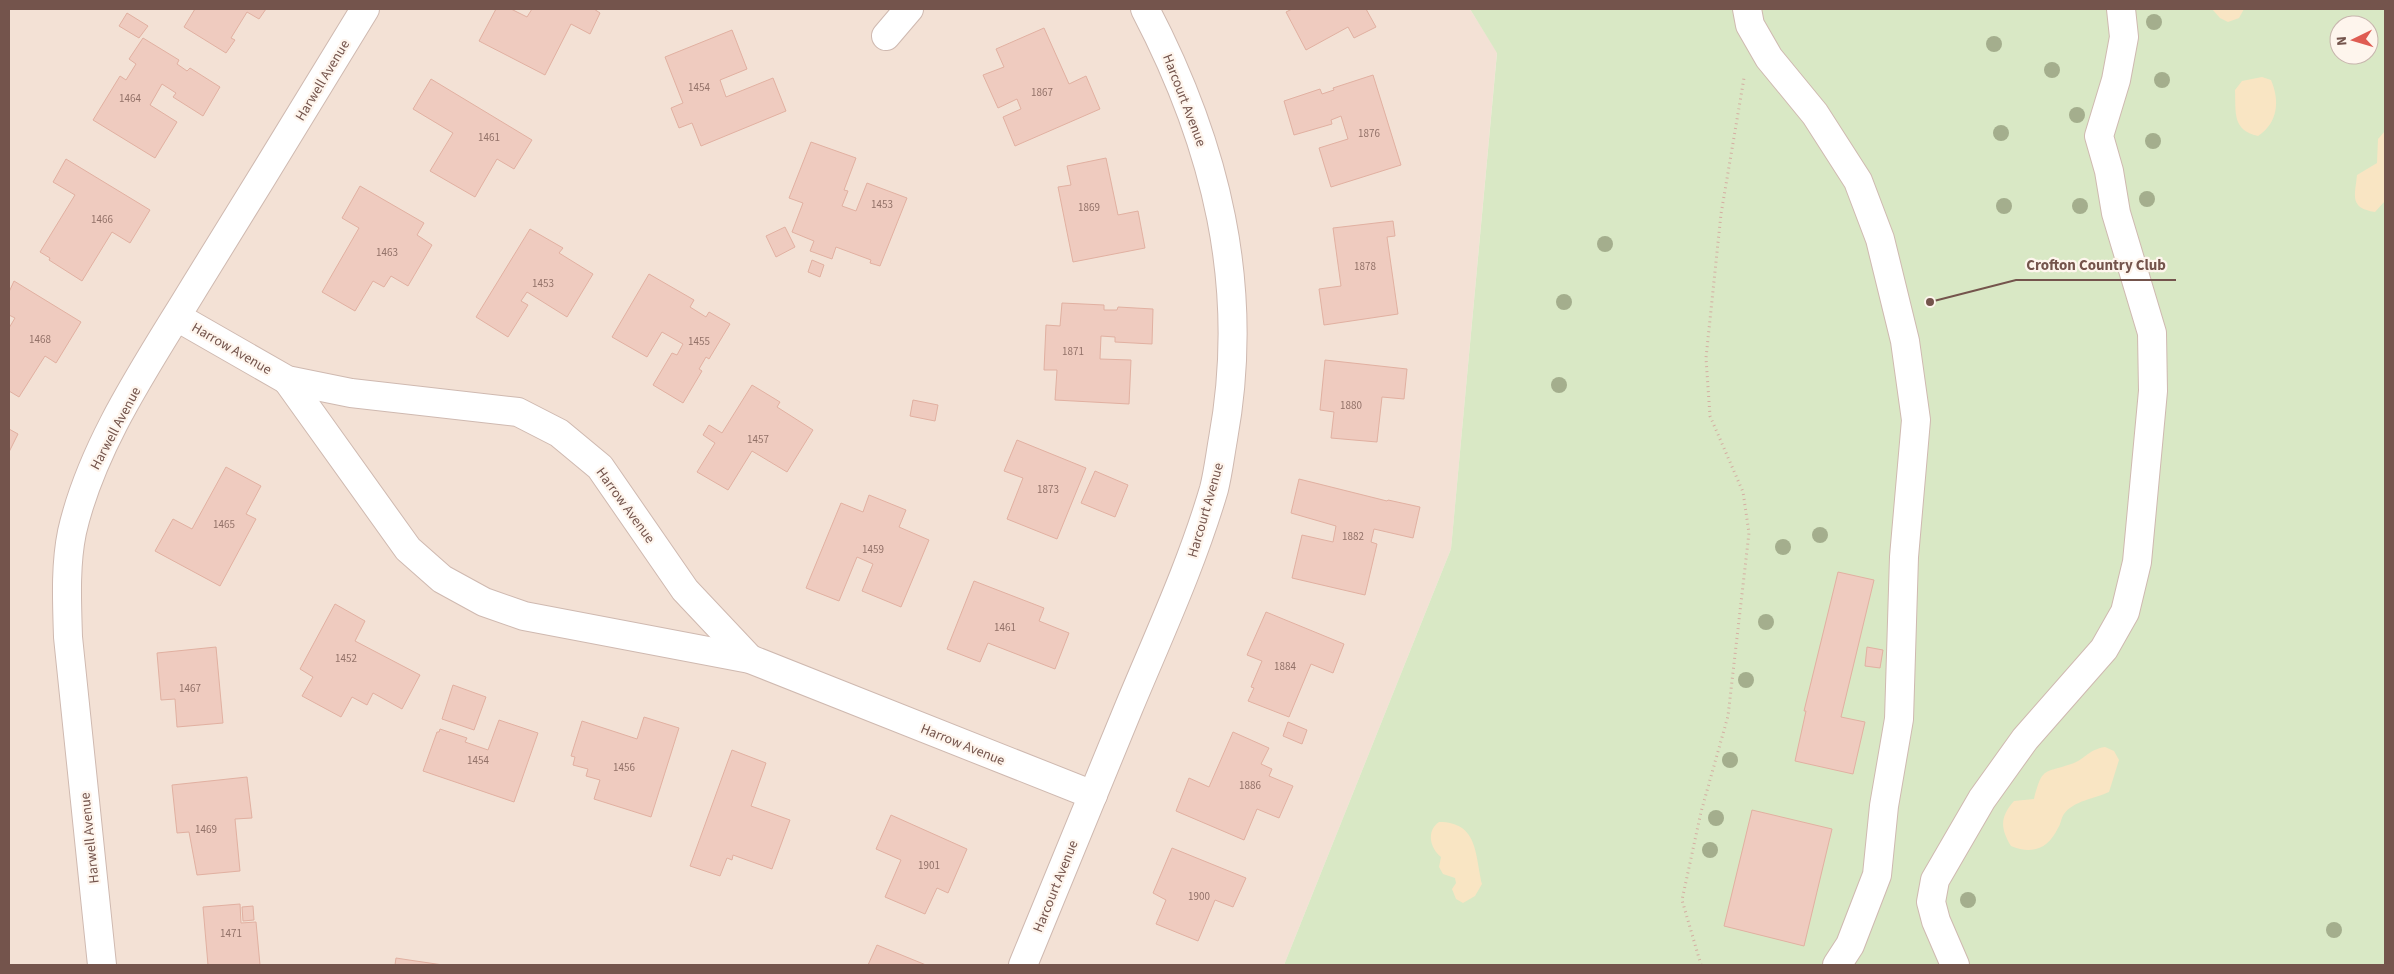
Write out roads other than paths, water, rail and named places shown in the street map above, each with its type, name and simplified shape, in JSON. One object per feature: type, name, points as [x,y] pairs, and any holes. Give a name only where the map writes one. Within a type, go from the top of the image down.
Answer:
[{"type":"street","name":"Harwell Avenue","points":[[102,965],[68,637],[66,588],[72,533],[87,483],[106,438],[177,317],[365,9]]},
{"type":"street","points":[[886,36],[909,9]]},
{"type":"street","name":"Harcourt Avenue","points":[[1023,965],[1188,566],[1214,487],[1229,400],[1233,340],[1230,272],[1218,196],[1198,128],[1164,45],[1145,9]]},
{"type":"street","points":[[1747,9],[1750,25],[1769,58],[1815,114],[1858,181],[1880,239],[1904,341],[1916,420],[1904,557],[1899,718],[1884,806],[1877,876],[1850,945],[1837,965]]},
{"type":"street","points":[[1955,965],[1936,921],[1931,902],[1935,880],[1982,799],[2014,754],[2104,649],[2125,612],[2137,562],[2154,391],[2152,333],[2116,213],[2109,171],[2099,136],[2116,80],[2124,37],[2121,9]]},
{"type":"street","name":"Harrow Avenue","points":[[177,317],[287,380],[351,393],[518,412],[559,433],[600,467],[686,590],[750,660]]},
{"type":"street","name":"Harrow Avenue","points":[[287,380],[408,549],[442,580],[484,602],[524,616],[750,660],[1092,795]]},
{"type":"place","name":"Crofton Country Club","points":[[1930,302]]}]
